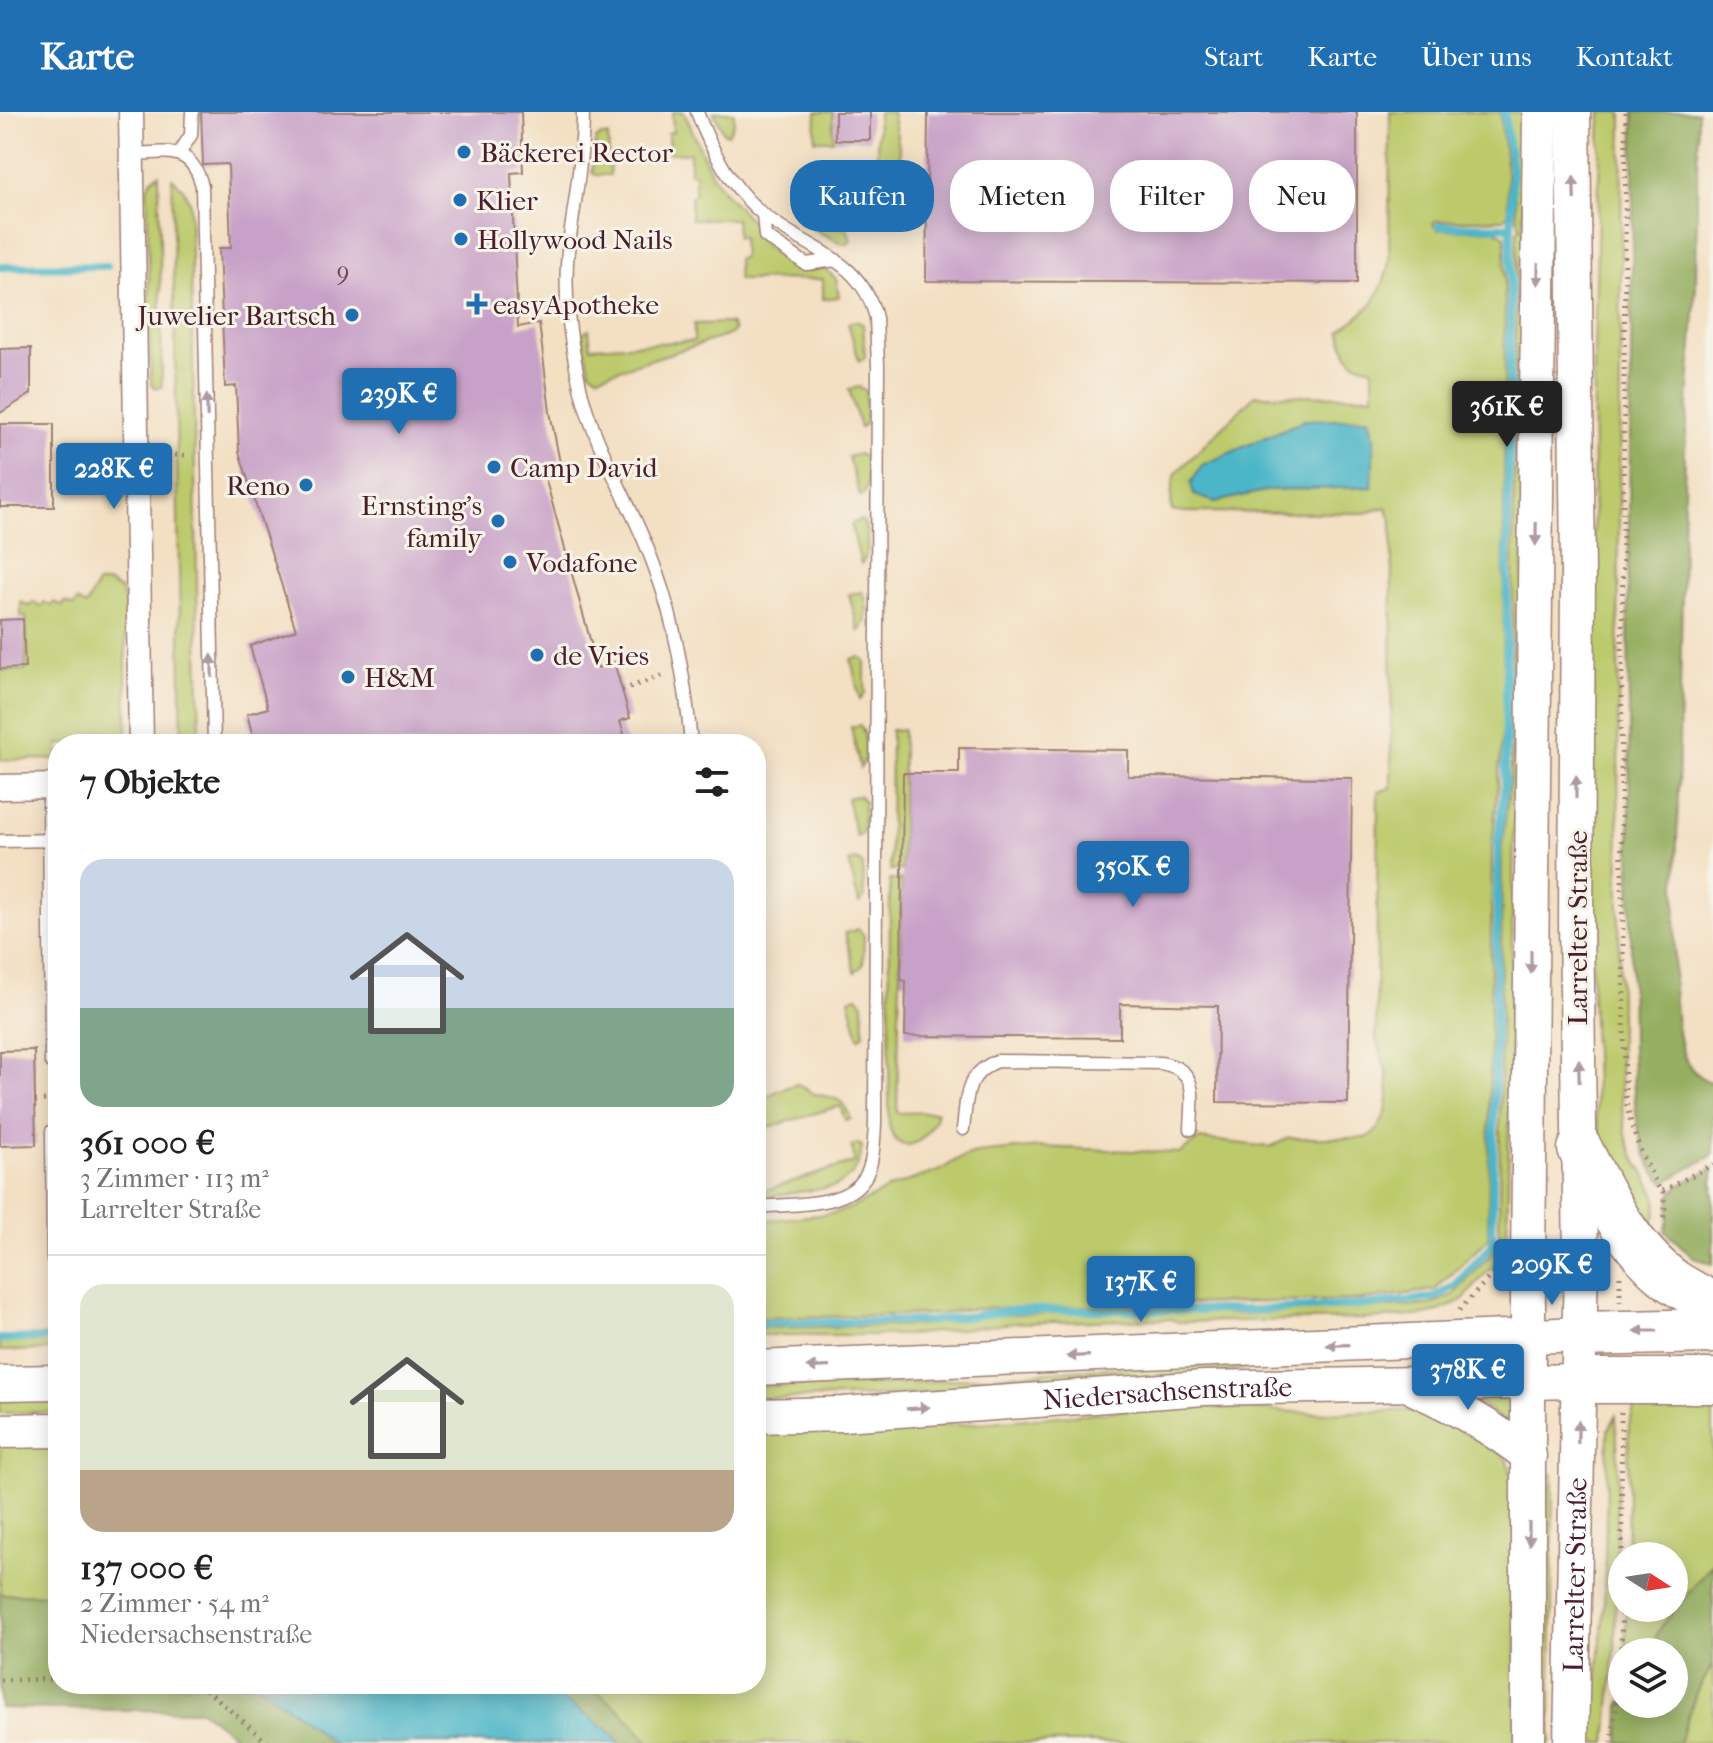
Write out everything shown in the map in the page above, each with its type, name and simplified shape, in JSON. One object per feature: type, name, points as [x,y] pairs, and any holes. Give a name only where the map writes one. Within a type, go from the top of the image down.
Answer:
[{"type":"highway","points":[[1580,1149],[1620,1224],[1639,1248],[1677,1284],[1713,1304]]},
{"type":"highway","points":[[1580,1334],[1713,1331]]},
{"type":"highway","points":[[1579,1381],[1713,1381]]},
{"type":"main road","name":"Larrelter Straße","points":[[1528,1743],[1528,1338],[1540,112]]},
{"type":"main road","name":"Larrelter Straße","points":[[1571,1743],[1580,1334],[1573,112]]},
{"type":"main road","name":"Niedersachsenstraße","points":[[766,1368],[1580,1334]]},
{"type":"main road","name":"Niedersachsenstraße","points":[[766,1416],[843,1414],[1204,1388],[1579,1381]]},
{"type":"main road","points":[[0,1383],[48,1382]]},
{"type":"main road","points":[[1406,1384],[1472,1416],[1529,1456]]},
{"type":"main road","points":[[0,1431],[48,1430]]},
{"type":"street","points":[[131,112],[141,734]]},
{"type":"street","points":[[0,787],[48,786]]},
{"type":"lane","points":[[180,152],[191,135],[192,112]]},
{"type":"lane","points":[[583,112],[579,188],[568,254],[568,318],[574,357],[602,453],[632,512],[657,572],[675,634],[690,734]]},
{"type":"lane","points":[[697,112],[706,137],[744,196],[763,214],[836,260],[861,282],[876,318],[873,1152],[864,1180],[843,1196],[766,1206]]},
{"type":"lane","points":[[132,154],[180,152],[199,174],[203,201],[214,734]]},
{"type":"lane","points":[[763,214],[765,236],[806,264],[836,260]]},
{"type":"lane","points":[[0,841],[48,840]]},
{"type":"lane","points":[[963,1129],[967,1093],[973,1077],[984,1066],[997,1061],[1175,1065],[1185,1072],[1191,1084],[1191,1129]]},
{"type":"path","points":[[1626,112],[1621,799],[1625,1094],[1628,1119],[1635,1138],[1663,1191],[1665,1209],[1657,1231]]},
{"type":"path","points":[[622,690],[681,669]]},
{"type":"path","points":[[35,1101],[48,1100]]},
{"type":"path","points":[[1663,1191],[1713,1164]]},
{"type":"path","points":[[1620,1263],[1620,1316]]},
{"type":"path","points":[[1621,1413],[1622,1542]]},
{"type":"path","points":[[1612,1743],[1621,1661],[1621,1622]]},
{"type":"path","points":[[0,1680],[48,1679]]},
{"type":"path","points":[[212,1694],[268,1743]]},
{"type":"green space","points":[[672,112],[684,112],[711,173],[755,225],[767,248],[804,270],[811,271],[822,266],[836,279],[839,297],[823,299],[823,279],[738,280],[737,259],[743,258],[742,237],[737,237],[736,219],[691,219],[695,174],[690,173],[690,153],[669,153],[668,133],[673,132]]},
{"type":"green space","points":[[714,112],[734,112],[734,123],[728,134],[723,132]]},
{"type":"green space","points":[[816,112],[833,112],[833,140],[815,140]]},
{"type":"green space","points":[[878,112],[892,112],[900,160],[877,160]]},
{"type":"green space","points":[[1390,112],[1500,112],[1508,214],[1504,219],[1435,221],[1433,225],[1438,230],[1495,230],[1505,236],[1503,729],[1492,847],[1488,1239],[1435,1290],[1362,1300],[966,1309],[940,1314],[766,1318],[766,1221],[836,1213],[976,1153],[1040,1147],[1180,1153],[1200,1139],[1270,1147],[1289,1138],[1367,1138],[1377,1130],[1386,1113],[1389,1092],[1376,1039],[1378,792],[1391,788],[1392,521],[1386,507],[1366,513],[1176,512],[1172,511],[1171,501],[1176,473],[1255,395],[1373,396],[1373,368],[1358,364],[1349,357],[1340,331],[1373,302],[1389,262]],"holes":[[[1305,420],[1372,487],[1269,490],[1215,502],[1255,442]]]},
{"type":"green space","points":[[1507,112],[1523,112],[1523,771],[1514,825],[1507,1247],[1504,1262],[1486,1273],[1462,1300],[1426,1315],[1368,1319],[1014,1323],[909,1335],[766,1335],[766,1328],[897,1326],[1018,1314],[1156,1311],[1245,1314],[1428,1305],[1453,1295],[1499,1246],[1502,846],[1511,772],[1516,286],[1517,231],[1520,227]]},
{"type":"green space","points":[[1601,112],[1622,112],[1618,671],[1620,1071],[1626,1134],[1630,1148],[1655,1194],[1655,1218],[1647,1232],[1605,1156],[1596,1116],[1592,990],[1594,354]]},
{"type":"green space","points":[[1634,112],[1698,112],[1696,285],[1685,448],[1674,989],[1680,1044],[1685,1057],[1691,1068],[1713,1083],[1713,1155],[1665,1182],[1654,1171],[1641,1140],[1632,1050],[1628,606]]},
{"type":"green space","points":[[608,136],[610,175],[595,175],[592,172],[596,139]]},
{"type":"green space","points":[[159,174],[162,387],[156,388],[151,384],[147,188]]},
{"type":"green space","points":[[172,178],[183,188],[190,204],[200,734],[182,734]]},
{"type":"green space","points":[[820,232],[848,232],[851,240],[843,244]]},
{"type":"green space","points":[[855,321],[863,324],[865,358],[859,361],[848,323]]},
{"type":"green space","points":[[730,323],[734,330],[729,335],[598,376],[590,371],[582,333],[589,329],[591,347],[694,341],[694,324]]},
{"type":"green space","points":[[860,387],[866,391],[866,423],[860,428],[849,389]]},
{"type":"green space","points":[[859,454],[867,460],[867,486],[860,496],[848,457]]},
{"type":"green space","points":[[860,520],[865,526],[867,544],[861,564],[851,524]]},
{"type":"green space","points":[[108,583],[121,590],[125,602],[125,734],[48,734],[48,759],[0,760],[0,671],[26,670],[26,617],[21,616],[21,602],[30,606],[33,602],[41,607],[44,602],[52,606],[54,602],[63,606],[65,602],[74,606],[77,601],[86,606],[97,584]]},
{"type":"green space","points":[[862,592],[866,613],[865,624],[859,632],[849,594]]},
{"type":"green space","points":[[859,657],[865,660],[865,694],[860,700],[851,659]]},
{"type":"green space","points":[[860,725],[866,747],[860,768],[851,727]]},
{"type":"green space","points":[[891,730],[903,730],[902,870],[890,870]]},
{"type":"green space","points":[[859,795],[864,801],[864,827],[861,835],[856,836],[847,798]]},
{"type":"green space","points":[[857,860],[863,865],[864,898],[859,903],[849,862]]},
{"type":"green space","points":[[890,880],[902,880],[897,1113],[937,1112],[927,1133],[913,1144],[905,1145],[892,1135],[889,1124]]},
{"type":"green space","points":[[859,929],[864,936],[863,965],[855,972],[845,933]]},
{"type":"green space","points":[[857,996],[863,1003],[864,1034],[859,1038],[849,999]]},
{"type":"green space","points":[[797,1084],[815,1094],[838,1100],[851,1119],[845,1120],[840,1106],[766,1128],[766,1098]]},
{"type":"green space","points":[[852,1146],[862,1146],[857,1166],[846,1180],[834,1187],[766,1197],[766,1190],[855,1162]]},
{"type":"green space","points":[[1713,1168],[1713,1264],[1693,1257],[1665,1231],[1672,1193],[1682,1184]]},
{"type":"green space","points":[[0,1340],[48,1341],[48,1350],[0,1351]]},
{"type":"green space","points":[[1251,1363],[1254,1366],[1235,1371],[889,1396],[766,1399],[766,1386],[893,1384],[1088,1369]]},
{"type":"green space","points":[[1510,1395],[1510,1427],[1473,1397]]},
{"type":"green space","points":[[48,1398],[48,1412],[0,1413],[0,1399]]},
{"type":"green space","points":[[1713,1399],[1713,1563],[1688,1594],[1688,1542],[1627,1542],[1629,1425],[1636,1403]]},
{"type":"green space","points":[[1186,1405],[1312,1413],[1425,1410],[1462,1421],[1506,1458],[1517,1490],[1515,1743],[650,1743],[622,1712],[600,1694],[766,1694],[766,1431],[957,1425]]},
{"type":"green space","points":[[1616,1416],[1617,1542],[1608,1542],[1608,1622],[1615,1622],[1615,1638],[1608,1638],[1607,1743],[1591,1743],[1604,1610],[1608,1430]]},
{"type":"green space","points":[[48,1444],[48,1595],[0,1594],[0,1445]]},
{"type":"green space","points":[[1548,1474],[1553,1474],[1551,1743],[1545,1743]]},
{"type":"green space","points":[[1713,1563],[1713,1665],[1696,1693],[1688,1717],[1688,1638],[1655,1638],[1665,1622],[1688,1622],[1688,1594]]},
{"type":"green space","points":[[0,1594],[48,1595],[48,1694],[271,1694],[333,1743],[244,1743],[202,1711],[0,1708]]},
{"type":"green space","points":[[1626,1622],[1665,1622],[1655,1638],[1626,1638]]},
{"type":"green space","points":[[1713,1665],[1713,1743],[1679,1743],[1688,1718],[1696,1693]]},
{"type":"green space","points":[[547,1694],[600,1694],[622,1712],[650,1743],[620,1743],[599,1724]]},
{"type":"green space","points":[[1620,1718],[1688,1718],[1679,1743],[1619,1743]]},
{"type":"water","points":[[1369,418],[1374,436],[1372,487],[1269,490],[1215,502],[1194,495],[1191,483],[1202,465],[1305,420]]},
{"type":"water","points":[[271,1694],[548,1694],[567,1702],[607,1729],[620,1743],[333,1743]]},
{"type":"building","points":[[201,112],[521,112],[523,172],[511,173],[518,327],[539,323],[550,412],[562,473],[545,477],[598,668],[614,662],[630,718],[620,721],[624,734],[252,734],[247,714],[268,708],[250,646],[296,630],[239,452],[236,386],[225,387],[219,248],[231,248],[228,164],[203,165]]},
{"type":"building","points":[[835,112],[870,112],[870,140],[835,140]]},
{"type":"building","points":[[928,112],[1357,112],[1357,283],[926,281],[927,232],[934,232],[934,160],[927,160]]},
{"type":"building","points":[[31,348],[31,394],[0,413],[0,349]]},
{"type":"building","points":[[0,424],[54,424],[54,507],[0,507]]},
{"type":"building","points":[[23,619],[25,668],[0,669],[0,620]]},
{"type":"building","points":[[959,748],[1128,750],[1128,776],[1352,778],[1348,1103],[1217,1102],[1218,1006],[1120,1004],[1120,1038],[905,1036],[906,981],[901,980],[903,773],[959,773]]},
{"type":"building","points":[[34,1050],[36,1145],[0,1146],[0,1051]]},
{"type":"waterway","points":[[766,1323],[932,1321],[1017,1310],[1256,1310],[1369,1305],[1433,1298],[1455,1286],[1492,1245],[1498,842],[1505,780],[1512,172],[1504,112]]},
{"type":"waterway","points":[[1439,226],[1511,227]]},
{"type":"waterway","points":[[0,267],[107,266]]},
{"type":"waterway","points":[[0,1339],[48,1338]]},
{"type":"place","name":"Bäckerei Rector","points":[[464,152]]},
{"type":"place","name":"Klier","points":[[460,200]]},
{"type":"place","name":"Hollywood Nails","points":[[461,239]]},
{"type":"place","name":"easyApotheke","points":[[477,304]]},
{"type":"place","name":"Juwelier Bartsch","points":[[352,315]]},
{"type":"place","name":"Camp David","points":[[494,467]]},
{"type":"place","name":"Reno","points":[[306,485]]},
{"type":"place","name":"Ernsting's family","points":[[498,521]]},
{"type":"place","name":"Vodafone","points":[[510,562]]},
{"type":"place","name":"de Vries","points":[[537,655]]},
{"type":"place","name":"H&M","points":[[348,677]]}]
